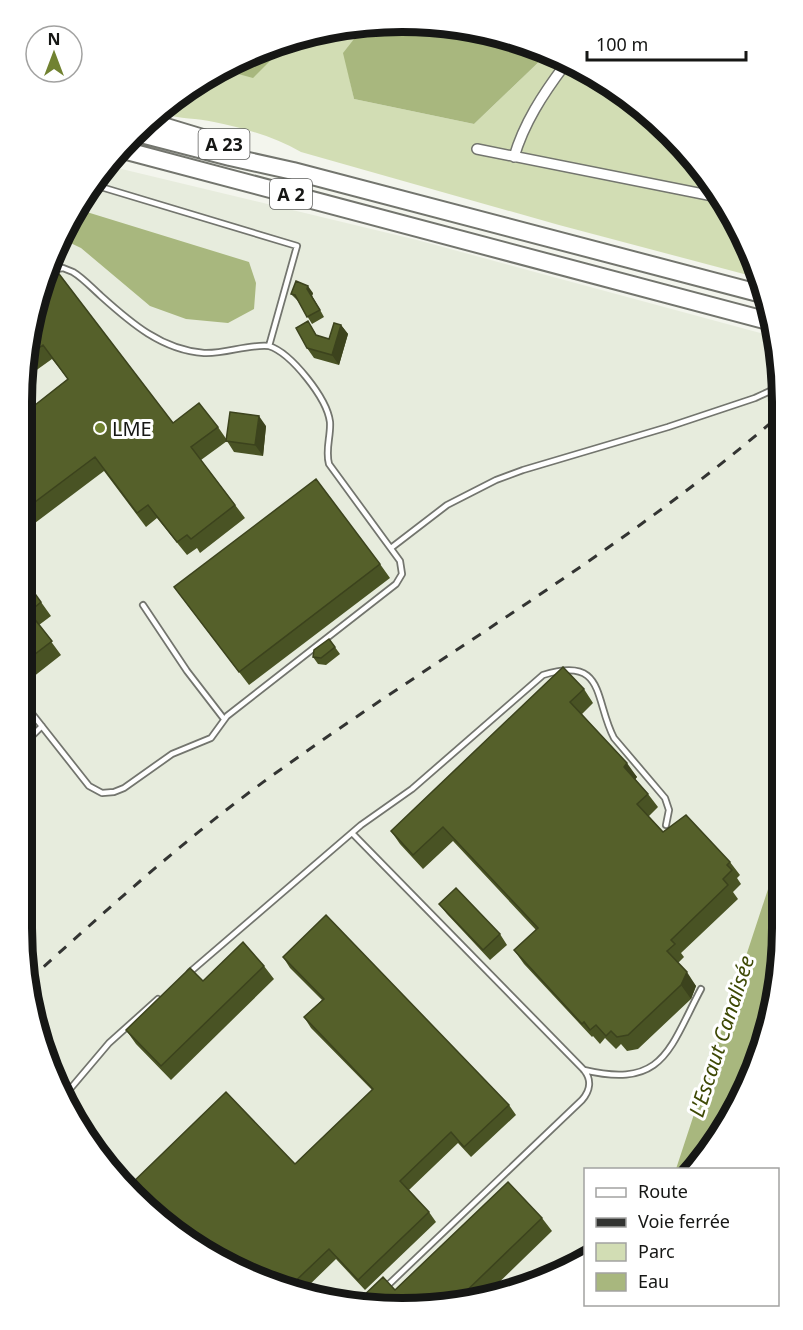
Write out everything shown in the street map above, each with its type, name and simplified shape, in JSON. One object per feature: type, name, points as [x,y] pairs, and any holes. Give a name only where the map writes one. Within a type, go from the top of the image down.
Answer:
[{"type":"highway","name":"A 23","points":[[157,124],[223,143],[293,171]]},
{"type":"highway","name":"A 2","points":[[145,135],[293,171],[755,292]]},
{"type":"highway","name":"A 2","points":[[129,152],[762,319]]},
{"type":"street","points":[[514,157],[522,133],[540,100],[562,69]]},
{"type":"street","points":[[477,149],[708,195]]},
{"type":"lane","points":[[100,187],[297,246],[269,346]]},
{"type":"lane","points":[[32,714],[89,786],[98,792],[108,793],[124,788],[176,751],[207,741],[224,719],[396,584],[402,570],[400,561],[329,464],[327,454],[329,418],[322,400],[289,357],[269,346],[212,353],[194,352],[175,347],[157,340],[134,325],[73,272],[63,268],[56,269]]},
{"type":"lane","points":[[391,548],[447,505],[502,477],[668,427],[772,390]]},
{"type":"lane","points":[[143,605],[187,671],[224,719]]},
{"type":"lane","points":[[189,973],[370,818],[403,796],[543,675],[558,670],[576,670],[588,675],[594,682],[599,691],[608,728],[614,738],[665,798],[669,810],[666,825]]},
{"type":"lane","points":[[32,736],[42,726]]},
{"type":"lane","points":[[352,833],[584,1070],[589,1082],[586,1096],[384,1289]]},
{"type":"lane","points":[[584,1070],[605,1075],[626,1075],[651,1068],[666,1056],[701,989]]},
{"type":"lane","points":[[69,1090],[114,1038],[162,996]]},
{"type":"shaded area","points":[[115,167],[417,240],[765,334],[772,402],[772,928],[764,1001],[752,1047],[722,1114],[683,1168],[584,1168],[584,1250],[543,1270],[497,1286],[474,1291],[426,1298],[377,1298],[329,1291],[283,1279],[216,1249],[176,1222],[140,1190],[108,1154],[81,1114],[51,1047],[39,1001],[32,953],[32,377],[44,306],[60,260],[81,216]]},
{"type":"green space","points":[[358,34],[344,53],[354,99],[474,124],[543,60],[587,81],[607,94],[627,108],[663,140],[695,176],[709,196],[733,238],[749,275],[559,225],[301,152],[270,137],[248,130],[168,115],[196,94],[234,72],[253,77],[278,53],[306,44]]},
{"type":"water","points":[[426,32],[497,44],[541,59],[474,124],[354,99],[343,53],[358,34]]},
{"type":"water","points":[[278,53],[253,78],[233,73]]},
{"type":"water","points":[[84,211],[249,262],[256,283],[254,309],[228,323],[186,319],[150,306],[81,248],[68,242]]},
{"type":"water","name":"L'Escaut Canalisée","points":[[772,877],[771,953],[764,1001],[752,1047],[722,1114],[683,1168],[676,1168]]},
{"type":"building","name":"LME","points":[[56,270],[173,423],[199,403],[218,427],[191,447],[235,505],[191,539],[187,535],[177,542],[148,505],[137,513],[95,457],[32,504],[32,401],[35,405],[68,379],[43,345],[35,351],[44,306]]},
{"type":"building","points":[[296,281],[308,286],[307,289],[320,310],[307,317],[295,295],[291,294]]},
{"type":"building","points":[[308,321],[316,335],[329,339],[334,323],[341,325],[332,355],[307,348],[296,328]]},
{"type":"building","points":[[230,412],[259,416],[255,445],[226,441]]},
{"type":"building","points":[[316,479],[380,564],[239,672],[174,587]]},
{"type":"building","points":[[32,592],[41,602],[32,610]]},
{"type":"building","points":[[32,616],[52,641],[32,656]]},
{"type":"building","points":[[329,639],[335,647],[321,658],[313,657],[314,650]]},
{"type":"building","points":[[563,667],[584,689],[570,702],[627,763],[624,767],[648,794],[637,804],[663,832],[686,815],[730,862],[727,865],[732,870],[723,879],[728,885],[671,940],[675,944],[667,951],[687,972],[681,985],[628,1035],[617,1037],[611,1031],[606,1036],[596,1025],[590,1030],[584,1022],[582,1024],[514,950],[538,928],[443,827],[413,855],[391,831]]},
{"type":"building","points":[[456,888],[500,934],[483,950],[439,904]]},
{"type":"building","points":[[326,915],[509,1105],[464,1147],[451,1132],[400,1181],[429,1212],[358,1280],[329,1249],[294,1282],[260,1270],[216,1249],[196,1236],[158,1207],[133,1182],[226,1092],[295,1164],[373,1089],[304,1017],[324,999],[283,957]]},
{"type":"building","points":[[243,942],[264,966],[161,1066],[126,1030],[190,968],[203,981]]},
{"type":"building","points":[[508,1182],[542,1218],[465,1293],[426,1298],[363,1296],[383,1277],[395,1290]]},
{"type":"railway","points":[[35,975],[152,871],[247,794],[343,726],[598,555],[661,510],[772,421]]},
{"type":"place","name":"LME","points":[[100,428]]}]
